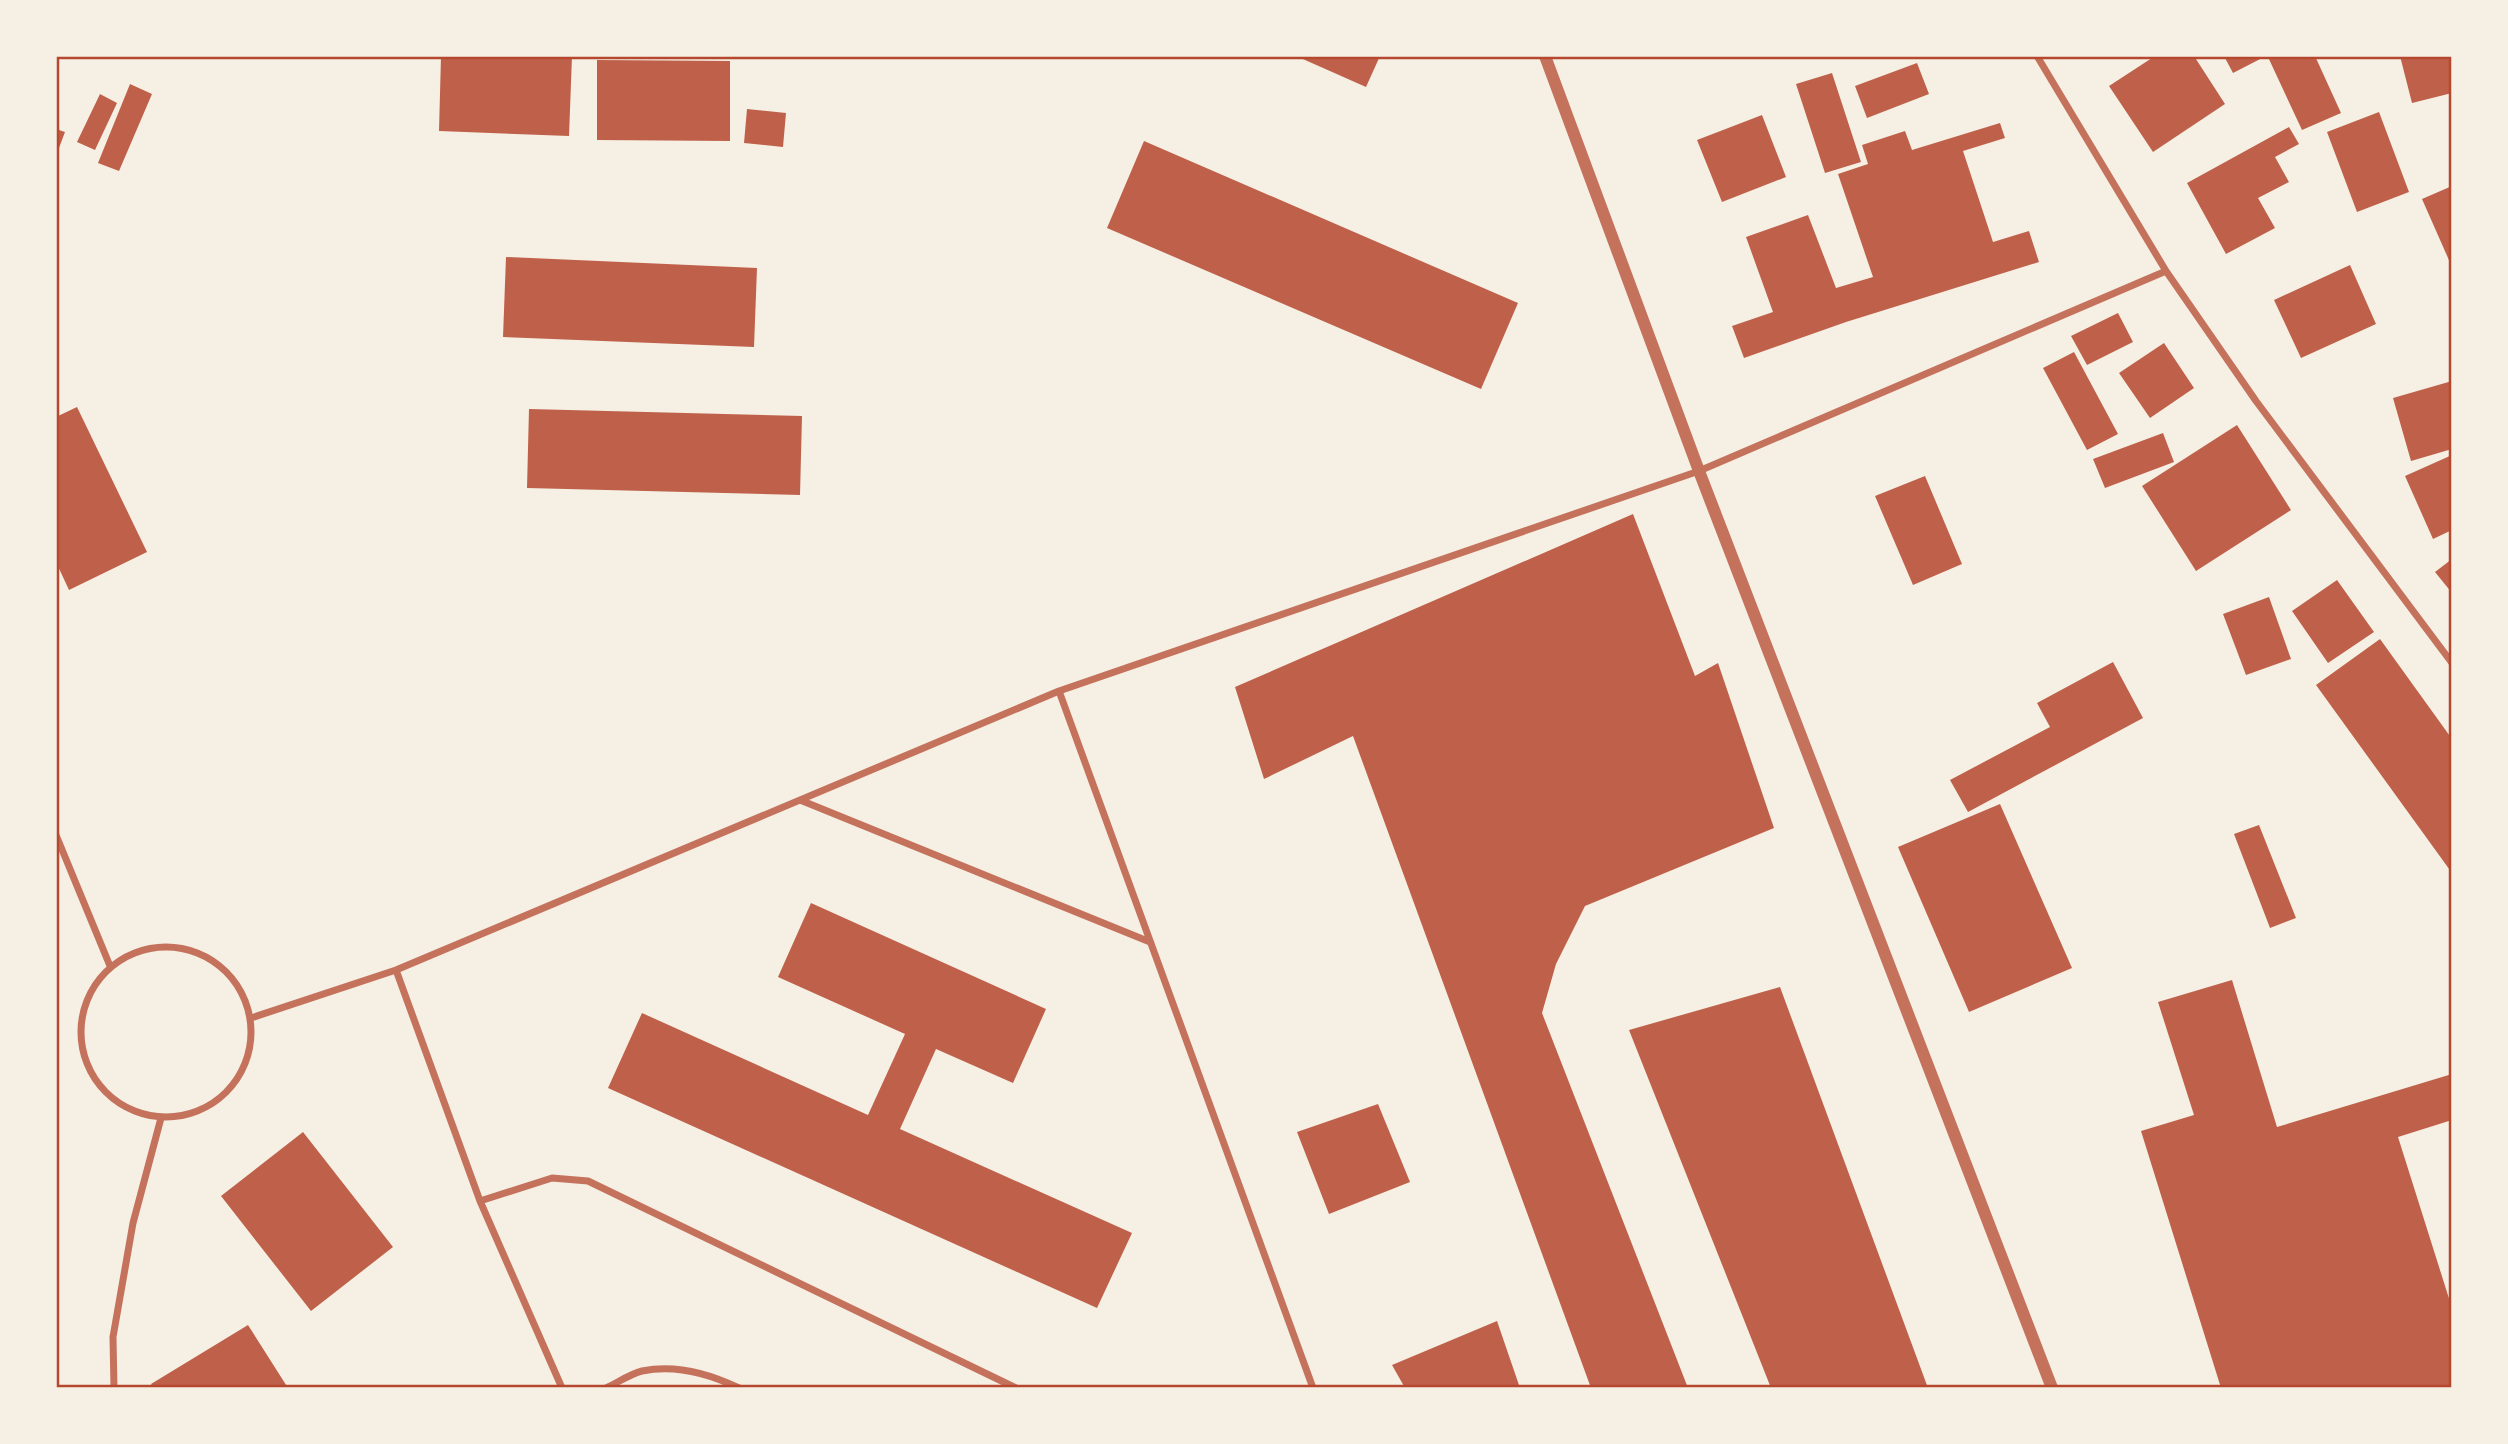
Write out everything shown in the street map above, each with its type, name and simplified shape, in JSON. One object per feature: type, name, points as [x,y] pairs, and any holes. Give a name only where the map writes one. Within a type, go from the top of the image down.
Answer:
[{"type":"street","points":[[1545,56],[1699,471],[2052,1388]]},
{"type":"street","points":[[2037,56],[2166,271],[2256,401],[2452,663]]},
{"type":"street","points":[[251,1018],[396,970],[1059,691],[1699,471],[2166,271]]},
{"type":"street","points":[[1059,691],[1313,1388]]},
{"type":"street","points":[[800,800],[1150,942]]},
{"type":"street","points":[[56,835],[110,966]]},
{"type":"street","points":[[151,947],[196,951],[233,977],[251,1018],[249,1056],[230,1090],[199,1112],[161,1118],[128,1109],[101,1088],[84,1059],[80,1026],[88,993],[110,966],[151,947]]},
{"type":"street","points":[[396,970],[480,1201],[562,1388]]},
{"type":"street","points":[[114,1388],[114,1337],[131,1236],[161,1118]]},
{"type":"street","points":[[480,1201],[552,1178],[588,1181],[1016,1388]]},
{"type":"street","points":[[606,1388],[641,1371],[675,1370],[711,1375],[739,1388]]},
{"type":"building","points":[[441,56],[572,56],[569,136],[439,131]]},
{"type":"building","points":[[1296,56],[1380,56],[1366,87]]},
{"type":"building","points":[[2155,56],[2194,56],[2225,104],[2153,152],[2109,86]]},
{"type":"building","points":[[2224,56],[2266,56],[2233,73]]},
{"type":"building","points":[[2315,56],[2341,113],[2302,130],[2268,57]]},
{"type":"building","points":[[2400,56],[2452,56],[2452,93],[2412,103]]},
{"type":"building","points":[[597,60],[730,61],[730,141],[597,140]]},
{"type":"building","points":[[1917,63],[1929,94],[1867,118],[1855,86]]},
{"type":"building","points":[[1832,73],[1861,162],[1825,173],[1796,84]]},
{"type":"building","points":[[130,84],[152,94],[119,171],[98,163]]},
{"type":"building","points":[[100,94],[117,103],[95,150],[77,142]]},
{"type":"building","points":[[747,109],[786,113],[783,147],[744,143]]},
{"type":"building","points":[[2379,112],[2409,192],[2357,212],[2327,132]]},
{"type":"building","points":[[1762,115],[1786,177],[1722,202],[1697,140]]},
{"type":"building","points":[[2000,123],[2005,138],[1963,151],[1993,242],[2029,231],[2039,262],[1846,322],[1744,358],[1732,326],[1773,312],[1746,237],[1808,215],[1836,288],[1873,277],[1838,174],[1868,164],[1862,145],[1905,131],[1912,150]]},
{"type":"building","points":[[2289,127],[2299,144],[2275,157],[2289,182],[2258,198],[2275,228],[2226,254],[2187,183]]},
{"type":"building","points":[[56,129],[65,132],[56,156]]},
{"type":"building","points":[[1144,141],[1518,303],[1481,389],[1107,228]]},
{"type":"building","points":[[2452,186],[2452,267],[2422,199]]},
{"type":"building","points":[[506,257],[757,268],[754,347],[503,337]]},
{"type":"building","points":[[2350,265],[2376,324],[2301,358],[2274,300]]},
{"type":"building","points":[[2118,313],[2133,342],[2087,365],[2071,336]]},
{"type":"building","points":[[2164,343],[2194,388],[2150,418],[2119,373]]},
{"type":"building","points":[[2074,352],[2118,434],[2087,450],[2043,368]]},
{"type":"building","points":[[2452,381],[2452,449],[2411,461],[2393,398]]},
{"type":"building","points":[[77,407],[147,552],[69,590],[56,562],[56,417]]},
{"type":"building","points":[[529,409],[802,416],[800,495],[527,488]]},
{"type":"building","points":[[2237,425],[2291,510],[2196,571],[2142,486]]},
{"type":"building","points":[[2163,433],[2174,462],[2105,488],[2093,459]]},
{"type":"building","points":[[2452,455],[2452,530],[2433,539],[2405,476]]},
{"type":"building","points":[[1925,476],[1962,564],[1913,585],[1875,496]]},
{"type":"building","points":[[1633,514],[1695,676],[1718,663],[1774,828],[1585,906],[1556,964],[1542,1013],[1688,1388],[1591,1388],[1353,736],[1264,779],[1235,687]]},
{"type":"building","points":[[2452,559],[2452,593],[2435,572]]},
{"type":"building","points":[[2337,580],[2374,632],[2328,663],[2292,611]]},
{"type":"building","points":[[2269,597],[2291,659],[2246,675],[2223,614]]},
{"type":"building","points":[[2380,639],[2452,739],[2452,873],[2316,685]]},
{"type":"building","points":[[2113,662],[2143,718],[1968,812],[1950,780],[2050,727],[2037,703]]},
{"type":"building","points":[[2000,804],[2072,968],[1969,1012],[1898,847]]},
{"type":"building","points":[[2259,825],[2296,918],[2270,928],[2234,834]]},
{"type":"building","points":[[811,903],[1046,1009],[1013,1083],[936,1049],[900,1129],[1132,1233],[1097,1308],[608,1088],[642,1013],[868,1115],[905,1034],[778,977]]},
{"type":"building","points":[[2232,980],[2277,1127],[2452,1074],[2452,1120],[2398,1137],[2452,1308],[2452,1388],[2221,1388],[2141,1131],[2194,1115],[2158,1002]]},
{"type":"building","points":[[1780,987],[1928,1388],[1771,1388],[1629,1030]]},
{"type":"building","points":[[1378,1104],[1410,1182],[1329,1214],[1297,1132]]},
{"type":"building","points":[[303,1132],[393,1247],[311,1311],[221,1196]]},
{"type":"building","points":[[1497,1321],[1520,1388],[1405,1388],[1392,1365]]},
{"type":"building","points":[[248,1325],[288,1388],[153,1388],[151,1384]]}]
